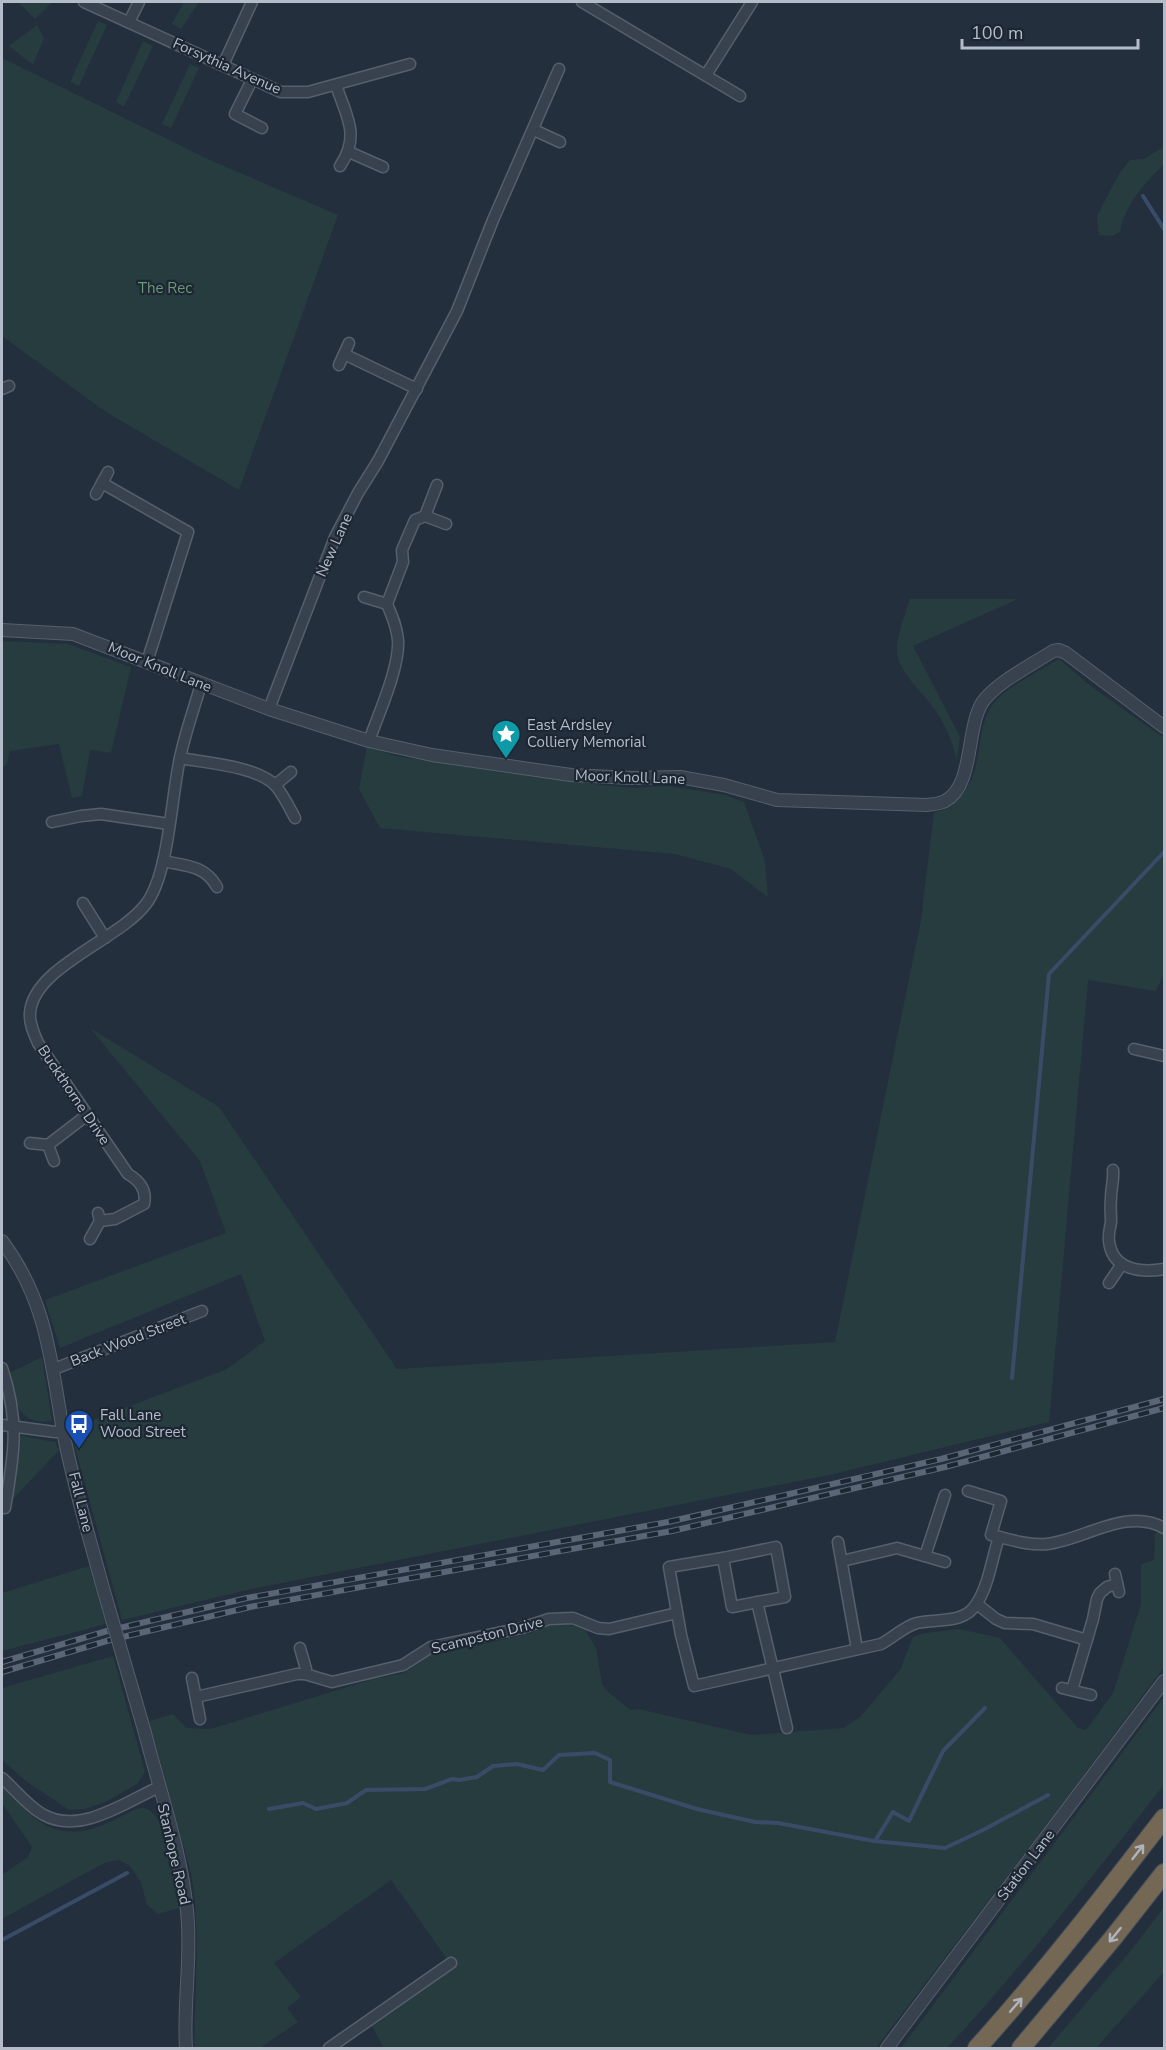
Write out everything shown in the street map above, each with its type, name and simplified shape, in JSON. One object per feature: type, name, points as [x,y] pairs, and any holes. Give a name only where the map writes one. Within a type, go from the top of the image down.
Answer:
[{"type":"highway","points":[[977,2049],[1087,1917],[1164,1818]]},
{"type":"highway","points":[[1021,2049],[1164,1873]]},
{"type":"street","name":"Forsythia Avenue","points":[[84,2],[281,92],[308,92],[410,64]]},
{"type":"street","points":[[129,22],[139,2]]},
{"type":"street","points":[[224,65],[252,2]]},
{"type":"street","points":[[582,2],[740,96]]},
{"type":"street","points":[[706,75],[752,2]]},
{"type":"street","name":"New Lane","points":[[269,709],[335,537],[457,312],[493,220],[559,69]]},
{"type":"street","points":[[252,80],[235,114],[262,128]]},
{"type":"street","points":[[336,85],[351,129],[349,152],[340,166]]},
{"type":"street","points":[[534,130],[560,142]]},
{"type":"street","points":[[349,152],[383,167]]},
{"type":"street","points":[[349,343],[342,359],[417,389]]},
{"type":"street","points":[[96,494],[108,472]]},
{"type":"street","points":[[102,483],[188,532],[147,662]]},
{"type":"street","points":[[425,516],[437,485]]},
{"type":"street","points":[[369,741],[390,680],[398,642],[395,621],[387,604],[403,562],[402,550],[415,520],[425,516],[446,524]]},
{"type":"street","points":[[364,597],[387,604]]},
{"type":"street","name":"Moor Knoll Lane","points":[[2,630],[72,634],[269,709],[369,741],[432,755],[571,775],[687,778],[724,785],[777,800],[927,805],[945,801],[954,794],[962,782],[977,715],[982,703],[992,691],[1053,651],[1059,650],[1066,653],[1164,728]]},
{"type":"street","name":"Buckthorne Drive","points":[[154,1213],[144,1204],[146,1197],[137,1179],[128,1174],[38,1043],[32,1029],[30,1013],[33,998],[43,982],[136,917],[148,901],[156,885],[163,861],[180,758],[201,684]]},
{"type":"street","points":[[180,758],[246,771],[275,785],[295,818]]},
{"type":"street","points":[[275,785],[291,772]]},
{"type":"street","points":[[80,804],[81,816]]},
{"type":"street","points":[[52,822],[101,814],[169,824]]},
{"type":"street","points":[[163,861],[204,871],[217,887]]},
{"type":"street","points":[[83,903],[105,938]]},
{"type":"street","points":[[1134,1049],[1164,1056]]},
{"type":"street","points":[[30,1143],[48,1145],[87,1115]]},
{"type":"street","points":[[48,1145],[54,1161]]},
{"type":"street","points":[[1113,1170],[1114,1182],[1108,1240],[1116,1258],[1134,1270],[1164,1269]]},
{"type":"street","points":[[90,1239],[99,1217],[115,1219],[144,1204]]},
{"type":"street","name":"Fall Lane","points":[[2,1241],[37,1306],[54,1369],[63,1431],[79,1501],[145,1733]]},
{"type":"street","points":[[1109,1283],[1122,1264]]},
{"type":"street","name":"Back Wood Street","points":[[54,1369],[202,1311]]},
{"type":"street","points":[[2,1368],[13,1407],[15,1426],[6,1471],[3,1508]]},
{"type":"street","points":[[2,1425],[63,1431]]},
{"type":"street","points":[[723,1558],[732,1607],[785,1597],[776,1547],[669,1567],[694,1686],[881,1644],[906,1627],[918,1623],[954,1619],[971,1611],[977,1604],[988,1576],[1001,1502],[968,1491]]},
{"type":"street","points":[[925,1556],[945,1495]]},
{"type":"street","points":[[995,1536],[1012,1541],[1047,1544],[1131,1520],[1150,1521],[1164,1528]]},
{"type":"street","points":[[838,1542],[857,1649]]},
{"type":"street","points":[[842,1561],[897,1548],[945,1562]]},
{"type":"street","points":[[1091,1695],[1067,1689],[1087,1640],[1097,1599],[1107,1587],[1117,1584]]},
{"type":"street","points":[[757,1602],[787,1728]]},
{"type":"street","points":[[977,1604],[1005,1623],[1033,1624],[1087,1640]]},
{"type":"street","name":"Scampston Drive","points":[[196,1697],[297,1674],[305,1674],[325,1681],[342,1679],[403,1665],[431,1647],[522,1628],[549,1619],[573,1618],[598,1628],[609,1629],[677,1613]]},
{"type":"street","points":[[300,1648],[306,1669],[305,1674]]},
{"type":"street","points":[[192,1678],[200,1719]]},
{"type":"street","name":"Station Lane","points":[[887,2049],[1164,1682]]},
{"type":"street","name":"Stanhope Road","points":[[145,1733],[183,1878],[187,1914],[186,2049]]},
{"type":"street","points":[[2,1778],[44,1815],[63,1821],[94,1818],[159,1787]]},
{"type":"street","points":[[329,2049],[451,1963]]},
{"type":"green space","points":[[18,2],[52,2],[35,19]]},
{"type":"green space","points":[[184,2],[199,2],[181,29],[172,24]]},
{"type":"green space","points":[[98,21],[107,25],[79,86],[70,82]]},
{"type":"green space","points":[[37,25],[44,38],[33,65],[9,46]]},
{"type":"green space","points":[[143,41],[153,46],[124,107],[116,102]]},
{"type":"green space","name":"The Rec","points":[[2,58],[210,160],[338,215],[239,490],[106,412],[2,336]]},
{"type":"green space","points":[[190,64],[199,68],[171,128],[162,124]]},
{"type":"green space","points":[[1164,147],[1164,164],[1131,203],[1120,232],[1112,236],[1099,235],[1097,216],[1119,174],[1130,160],[1144,159]]},
{"type":"green space","points":[[910,599],[1018,599],[913,646],[960,737],[957,760],[942,722],[902,668],[899,660],[898,640]]},
{"type":"green space","points":[[2,641],[68,644],[131,667],[111,753],[90,750],[82,796],[72,798],[59,744],[10,751],[6,766],[2,766]]},
{"type":"green space","points":[[1059,659],[1088,684],[1164,738],[1164,975],[1155,991],[1088,980],[1049,1422],[829,1475],[247,1590],[122,1620],[70,1429],[227,1369],[265,1341],[241,1274],[60,1348],[45,1300],[226,1233],[200,1161],[90,1028],[219,1107],[397,1369],[835,1342],[921,920],[934,812],[952,805],[973,777],[986,718],[994,703],[1016,684]]},
{"type":"green space","points":[[367,746],[396,756],[495,771],[634,788],[669,786],[726,795],[744,802],[765,861],[768,897],[731,869],[675,854],[380,828],[359,789]]},
{"type":"green space","points":[[42,1357],[52,1421],[41,1422],[32,1420],[19,1409],[5,1375]]},
{"type":"green space","points":[[22,1436],[55,1442],[59,1450],[12,1500],[19,1439]]},
{"type":"green space","points":[[1164,1528],[1164,1667],[876,2048],[384,2048],[369,2021],[450,1963],[391,1880],[274,1963],[301,1997],[287,2008],[298,2022],[260,2048],[194,2048],[197,1943],[195,1902],[191,1873],[149,1721],[173,1714],[186,1728],[210,1729],[374,1679],[401,1674],[427,1656],[529,1634],[548,1626],[563,1624],[586,1631],[596,1648],[602,1684],[630,1710],[639,1709],[751,1735],[843,1728],[860,1717],[900,1670],[913,1637],[925,1633],[959,1629],[1000,1638],[1078,1728],[1086,1730],[1113,1693],[1141,1604],[1141,1564],[1154,1560],[1155,1534]]},
{"type":"green space","points":[[89,1566],[106,1624],[2,1651],[2,1593]]},
{"type":"green space","points":[[113,1656],[145,1772],[137,1784],[105,1802],[85,1809],[69,1810],[26,1781],[2,1760],[2,1688]]},
{"type":"green space","points":[[1164,1697],[1164,1783],[1162,1787],[1031,1952],[947,2048],[901,2048]]},
{"type":"green space","points":[[2,1786],[29,1813],[57,1830],[76,1832],[95,1828],[143,1808],[152,1812],[165,1835],[170,1851],[179,1908],[158,1914],[147,1905],[141,1882],[129,1865],[118,1860],[104,1863],[2,1919],[2,1875],[28,1857],[32,1847],[2,1803]]},
{"type":"green space","points":[[1164,1907],[1164,1972],[1096,2048],[1048,2048],[1133,1948]]},
{"type":"waterway","points":[[1143,196],[1164,229]]},
{"type":"waterway","points":[[1012,1378],[1049,974],[1164,852]]},
{"type":"waterway","points":[[875,1841],[893,1812],[909,1821],[943,1751],[985,1708]]},
{"type":"waterway","points":[[269,1809],[303,1803],[316,1809],[347,1803],[366,1790],[425,1789],[452,1779],[477,1777],[493,1766],[517,1764],[543,1770],[559,1755],[595,1753],[610,1760],[610,1782],[697,1809],[755,1822],[778,1823],[874,1841],[945,1848],[1048,1795]]},
{"type":"waterway","points":[[2,1940],[127,1873]]},
{"type":"railway","points":[[2,1662],[107,1631],[247,1598],[668,1522],[941,1459],[1164,1399]]},
{"type":"railway","points":[[2,1672],[110,1640],[250,1607],[672,1531],[945,1467],[1164,1408]]},
{"type":"place","name":"East Ardsley Colliery Memorial","points":[[506,760]]},
{"type":"place","name":"Fall Lane Wood Street","points":[[79,1450]]}]
